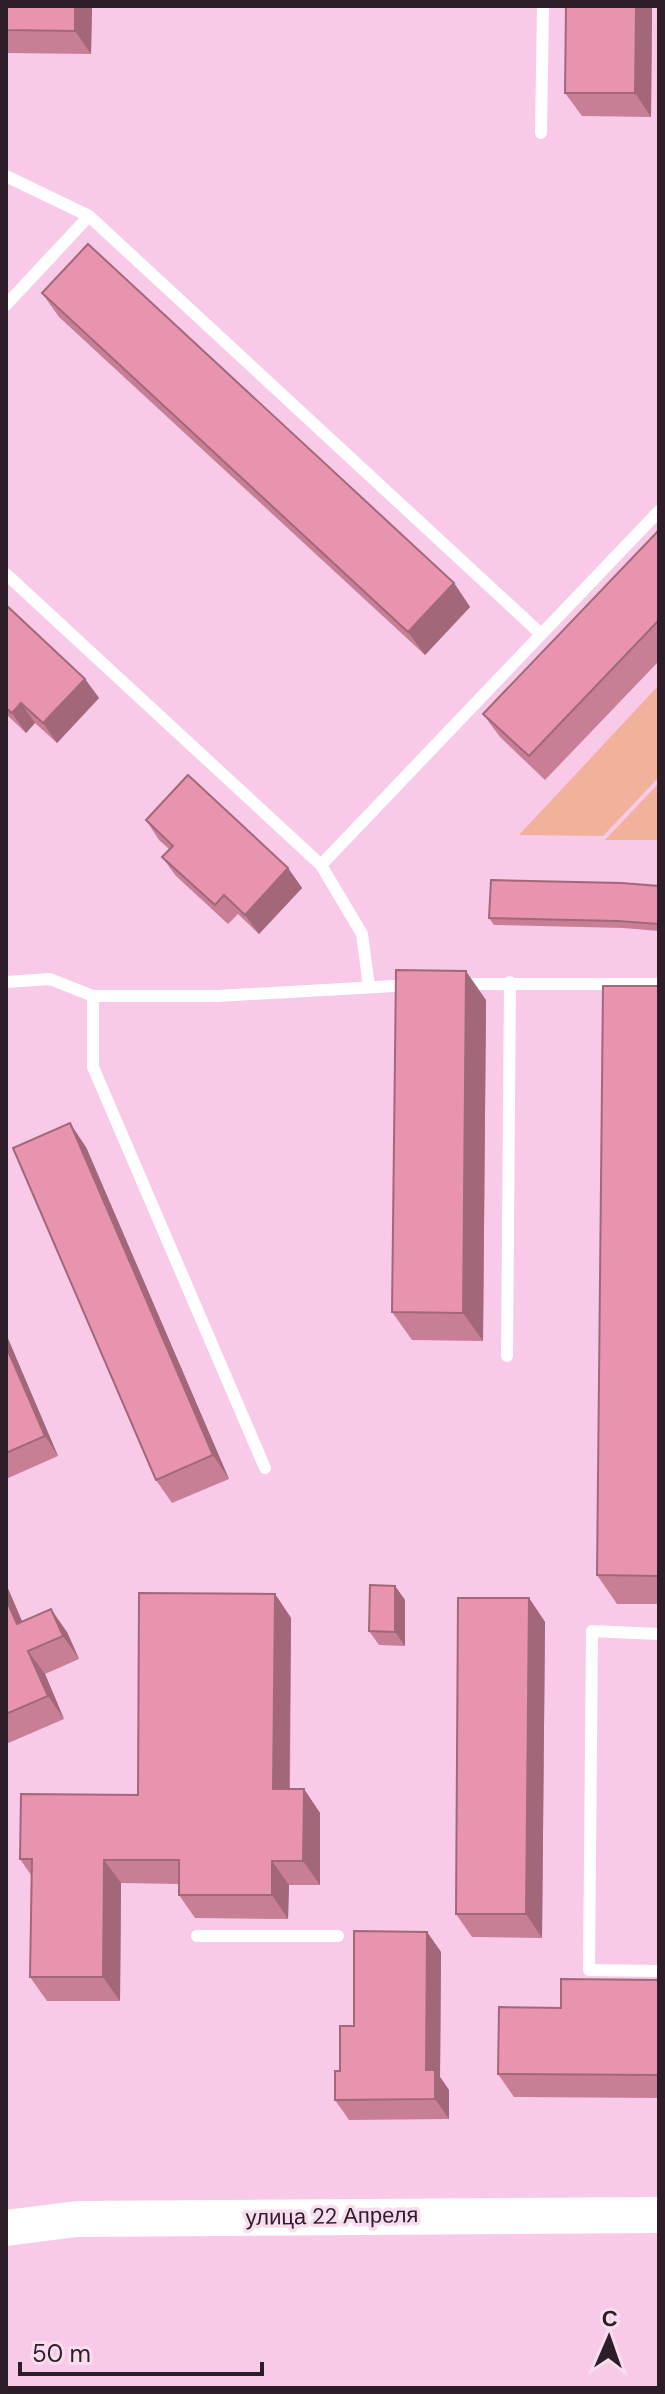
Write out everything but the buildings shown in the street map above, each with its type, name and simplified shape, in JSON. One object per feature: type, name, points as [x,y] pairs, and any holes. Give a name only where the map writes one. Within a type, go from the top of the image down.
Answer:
[{"type":"main road","name":"улица 22 Апреля","points":[[6,2228],[77,2219],[659,2215]]},
{"type":"lane","points":[[541,133],[543,6]]},
{"type":"lane","points":[[6,176],[89,216],[541,634]]},
{"type":"lane","points":[[6,305],[89,216]]},
{"type":"lane","points":[[321,865],[659,511]]},
{"type":"lane","points":[[6,574],[321,865],[362,934],[369,987]]},
{"type":"lane","points":[[6,982],[50,979],[93,996],[218,996],[426,985]]},
{"type":"lane","points":[[507,1356],[510,982]]},
{"type":"lane","points":[[440,984],[659,984]]},
{"type":"lane","points":[[93,996],[93,1067],[265,1468]]},
{"type":"lane","points":[[659,1634],[592,1631],[589,1955],[589,1970],[659,1971]]},
{"type":"lane","points":[[197,1936],[338,1936]]},
{"type":"shaded area","points":[[659,685],[659,777],[603,836],[519,835]]},
{"type":"shaded area","points":[[659,783],[659,840],[605,840]]}]
